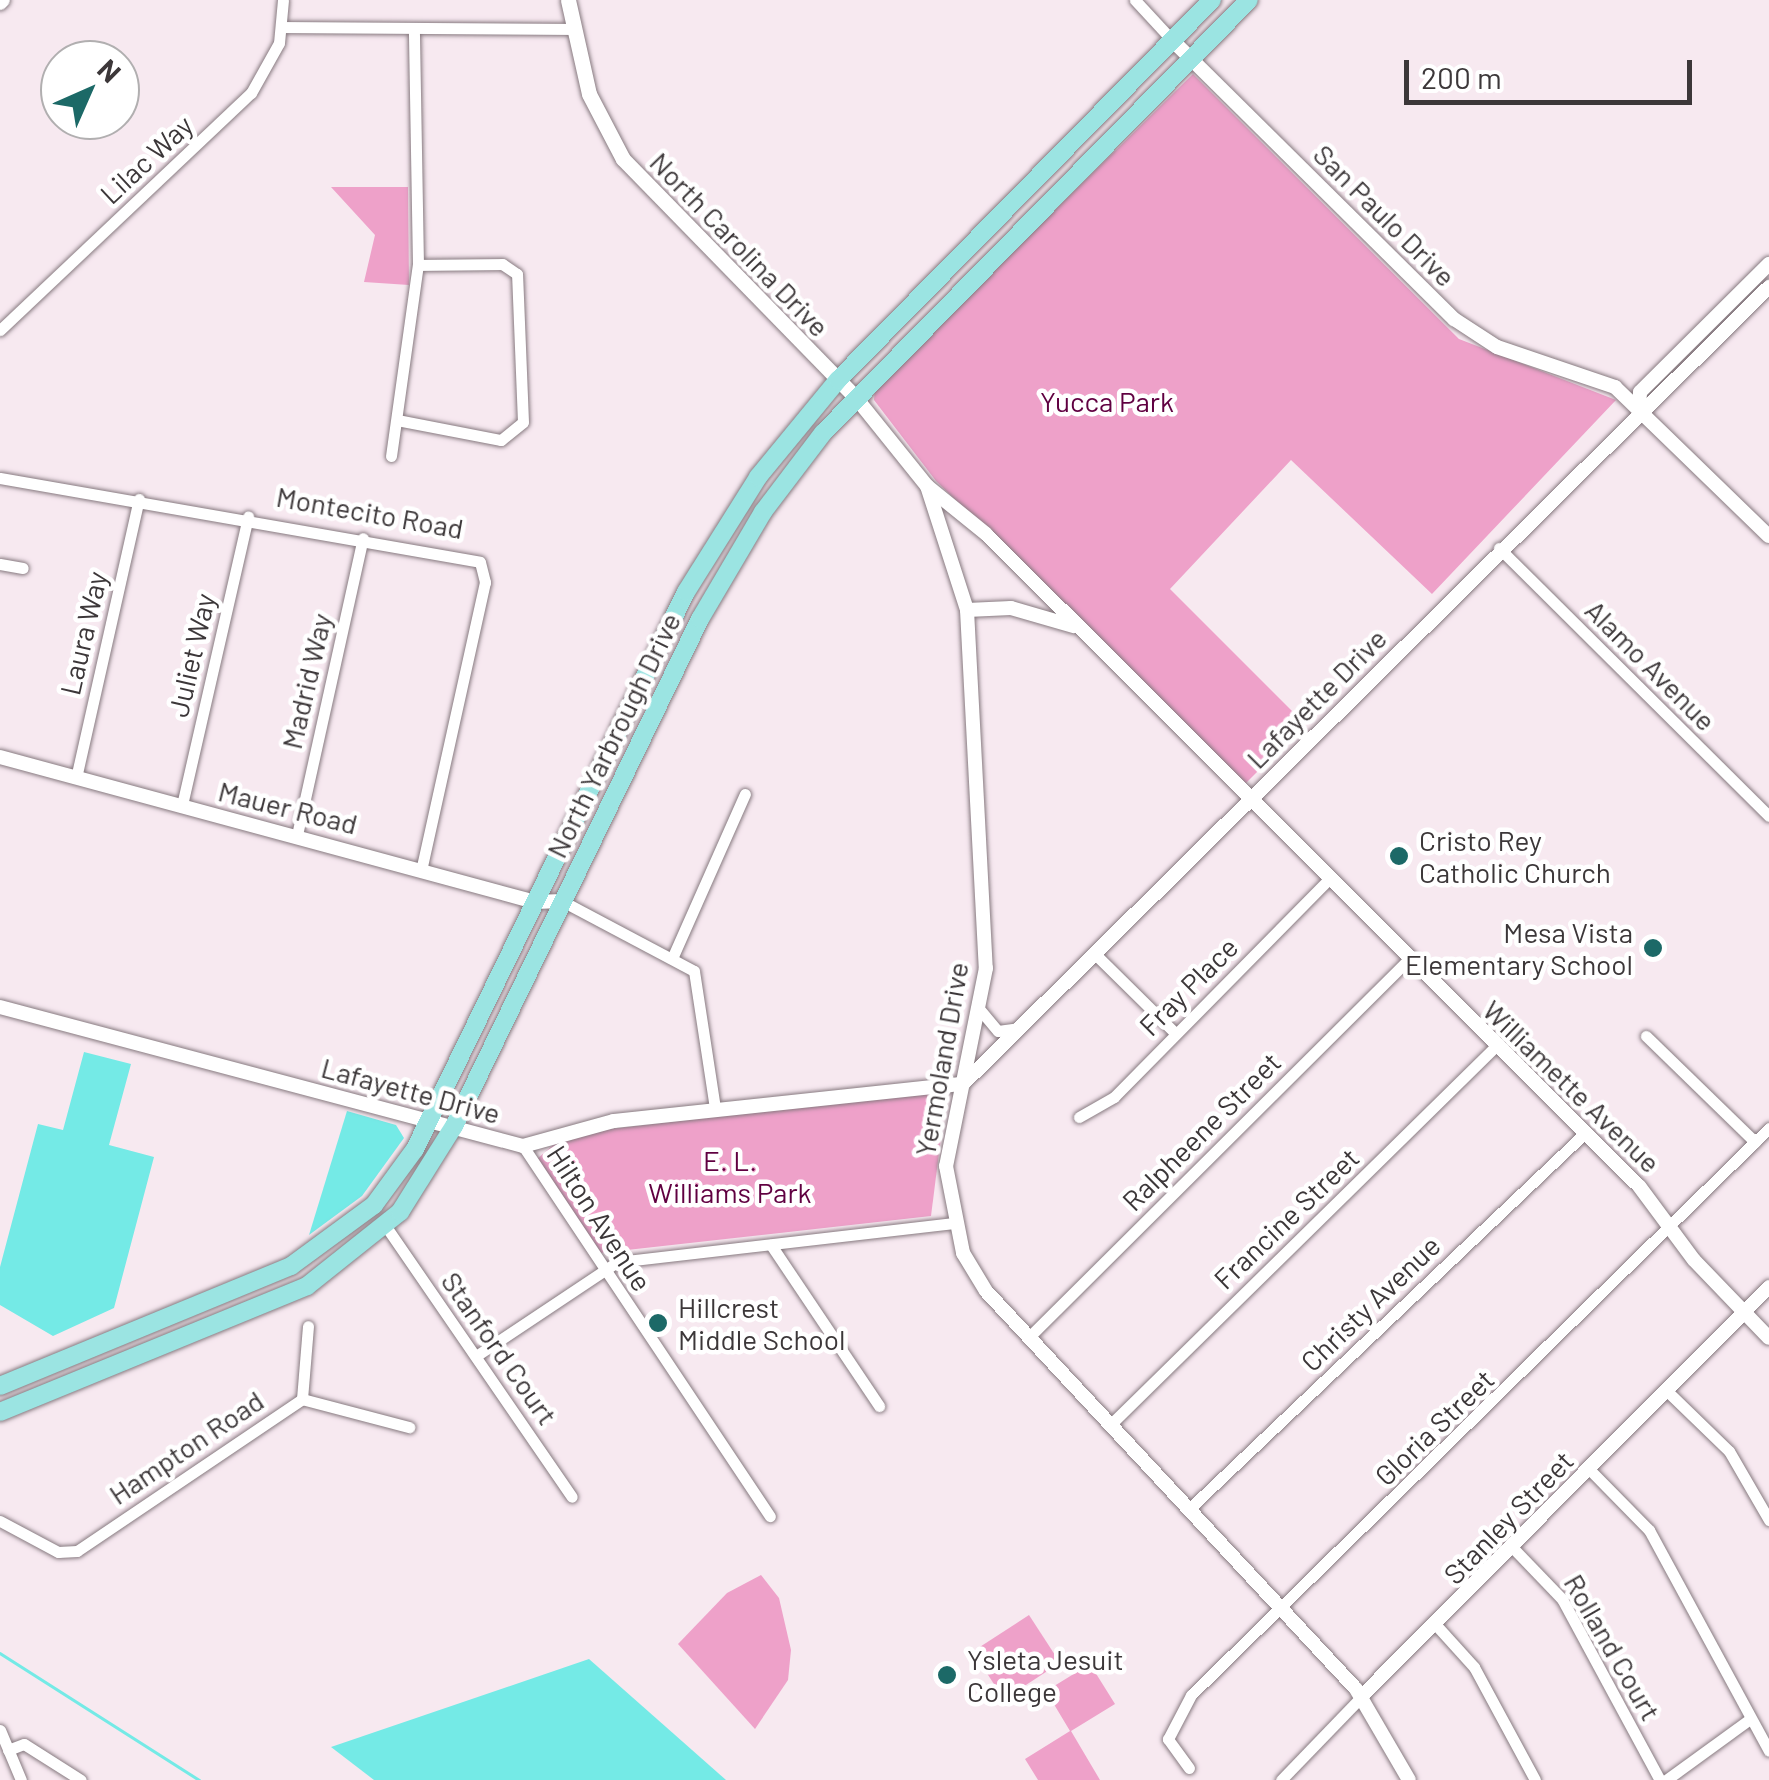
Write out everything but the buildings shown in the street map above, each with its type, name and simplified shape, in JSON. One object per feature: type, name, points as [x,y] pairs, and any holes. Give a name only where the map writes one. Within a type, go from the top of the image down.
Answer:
[{"type":"main road","name":"North Carolina Drive","points":[[568,0],[589,94],[644,188],[857,400]]},
{"type":"main road","name":"North Yarbrough Drive","points":[[0,1386],[322,1249],[374,1205],[429,1120],[534,902],[733,513],[838,380],[1212,0]]},
{"type":"main road","name":"North Yarbrough Drive","points":[[0,1412],[307,1286],[387,1228],[454,1126],[562,901],[754,526],[857,400],[1250,0]]},
{"type":"main road","points":[[1086,128],[1105,146]]},
{"type":"main road","points":[[733,513],[754,526]]},
{"type":"street","name":"Lilac Way","points":[[0,330],[251,94],[283,27],[283,0]]},
{"type":"street","name":"San Paulo Drive","points":[[1135,0],[1468,330],[1584,370],[1638,407],[1769,536]]},
{"type":"street","points":[[283,27],[572,29]]},
{"type":"street","points":[[391,456],[418,266],[414,30]]},
{"type":"street","points":[[396,420],[501,440],[524,417],[518,274],[502,264],[418,266]]},
{"type":"street","name":"Lafayette Drive","points":[[1638,407],[1640,392],[1769,264]]},
{"type":"street","name":"Lafayette Drive","points":[[1,1012],[524,1146],[572,1128],[964,1084],[1028,1024],[1638,407],[1769,287]]},
{"type":"street","name":"Williamette Avenue","points":[[857,400],[927,486],[945,494],[1247,802],[1585,1133],[1769,1338]]},
{"type":"street","name":"Montecito Road","points":[[0,478],[467,554],[485,574],[422,866]]},
{"type":"street","name":"Yermoland Drive","points":[[927,486],[967,610],[986,932],[982,1010],[946,1166],[953,1223],[980,1283],[1362,1696],[1409,1780]]},
{"type":"street","name":"Laura Way","points":[[76,778],[139,499]]},
{"type":"street","name":"Juliet Way","points":[[182,806],[248,516]]},
{"type":"street","name":"Madrid Way","points":[[297,835],[364,538]]},
{"type":"street","name":"Alamo Avenue","points":[[1499,548],[1769,816]]},
{"type":"street","points":[[0,564],[23,568]]},
{"type":"street","name":"Williamette Avenue","points":[[967,610],[1011,608],[1074,626]]},
{"type":"street","name":"Mauer Road","points":[[0,757],[422,866],[534,902],[562,901]]},
{"type":"street","points":[[674,954],[745,794]]},
{"type":"street","name":"Fray Place","points":[[1079,1117],[1114,1097],[1327,881]]},
{"type":"street","points":[[562,901],[674,954],[698,980],[715,1109]]},
{"type":"street","points":[[1096,955],[1176,1034]]},
{"type":"street","name":"Ralpheene Street","points":[[1029,1337],[1408,960]]},
{"type":"street","points":[[982,1010],[1002,1032],[1028,1024]]},
{"type":"street","points":[[1646,1036],[1755,1142]]},
{"type":"street","name":"Francine Street","points":[[1110,1425],[1496,1046]]},
{"type":"street","name":"Gloria Street","points":[[1189,1768],[1170,1747],[1175,1715],[1769,1128]]},
{"type":"street","name":"Christy Avenue","points":[[1189,1509],[1585,1133]]},
{"type":"street","name":"Hilton Avenue","points":[[524,1146],[770,1516]]},
{"type":"street","points":[[476,1356],[602,1268],[953,1223]]},
{"type":"street","name":"Stanford Court","points":[[387,1228],[572,1497]]},
{"type":"street","points":[[771,1245],[878,1406]]},
{"type":"street","name":"Stanley Street","points":[[1281,1780],[1769,1287]]},
{"type":"street","points":[[302,1399],[308,1326]]},
{"type":"street","points":[[1666,1391],[1729,1452],[1769,1520]]},
{"type":"street","name":"Hampton Road","points":[[0,1522],[58,1552],[77,1552],[302,1399],[409,1427]]},
{"type":"street","points":[[1589,1469],[1649,1530],[1769,1751]]},
{"type":"street","name":"Rolland Court","points":[[1512,1547],[1562,1599],[1663,1780]]},
{"type":"street","points":[[1436,1625],[1474,1668],[1536,1780]]},
{"type":"street","points":[[1663,1780],[1750,1719]]},
{"type":"street","points":[[0,1730],[21,1780]]},
{"type":"street","points":[[8,1750],[24,1744],[81,1780]]},
{"type":"green space","name":"Yucca Park","points":[[1193,74],[1459,339],[1616,400],[1432,594],[1291,460],[1170,589],[1305,724],[1246,783],[936,481],[874,400],[875,388]]},
{"type":"green space","points":[[331,187],[408,187],[409,285],[364,282],[375,235]]},
{"type":"green space","name":"E. L. Williams Park","points":[[931,1091],[945,1106],[931,1216],[600,1253],[537,1159],[561,1138],[586,1132]]},
{"type":"green space","points":[[761,1575],[779,1598],[791,1650],[788,1680],[755,1729],[678,1644],[727,1593]]},
{"type":"green space","points":[[1029,1615],[1060,1663],[1004,1699],[973,1651]]},
{"type":"green space","points":[[1090,1664],[1115,1704],[1071,1731],[1100,1780],[1038,1780],[1025,1759],[1070,1731],[1046,1691]]},
{"type":"water","points":[[84,1052],[131,1064],[109,1145],[154,1157],[114,1308],[53,1336],[0,1305],[0,1267],[38,1124],[63,1130]]},
{"type":"water","points":[[347,1111],[396,1125],[404,1138],[362,1196],[309,1235]]},
{"type":"water","points":[[589,1659],[726,1780],[374,1780],[331,1747]]},
{"type":"waterway","points":[[0,1653],[199,1780]]},
{"type":"place","name":"Cristo Rey Catholic Church","points":[[1399,856]]},
{"type":"place","name":"Mesa Vista Elementary School","points":[[1653,948]]},
{"type":"place","name":"Hillcrest Middle School","points":[[658,1323]]},
{"type":"place","name":"Ysleta Jesuit College","points":[[947,1675]]}]
